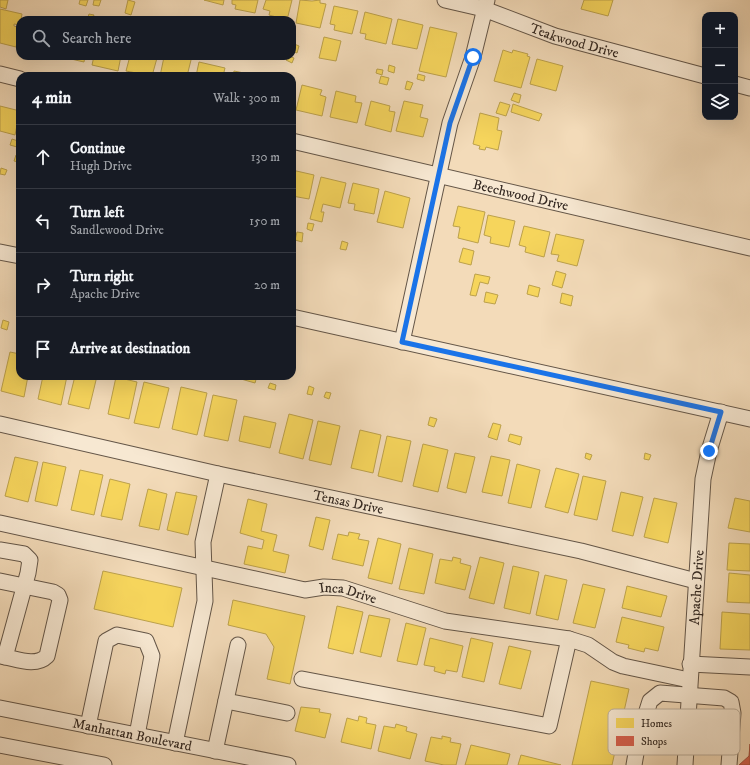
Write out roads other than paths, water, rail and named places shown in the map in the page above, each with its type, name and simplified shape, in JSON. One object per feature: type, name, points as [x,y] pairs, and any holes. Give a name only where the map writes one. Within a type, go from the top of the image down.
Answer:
[{"type":"street","name":"Teakwood Drive","points":[[445,0],[485,4],[555,36],[702,75]]},
{"type":"street","points":[[402,342],[450,123],[473,57],[485,4]]},
{"type":"street","points":[[0,74],[16,78]]},
{"type":"street","points":[[738,85],[750,88]]},
{"type":"street","name":"Beechwood Drive","points":[[296,142],[750,248]]},
{"type":"street","points":[[0,252],[16,255]]},
{"type":"street","points":[[296,318],[750,419]]},
{"type":"street","name":"Apache Drive","points":[[687,709],[703,479],[709,451],[721,412]]},
{"type":"street","name":"Tensas Drive","points":[[0,424],[218,474],[581,551],[696,581]]},
{"type":"street","points":[[175,743],[205,601],[203,542],[218,474]]},
{"type":"street","name":"Inca Drive","points":[[0,524],[305,590],[324,587],[343,588],[445,621],[569,639],[588,645],[613,662],[623,666],[689,680]]},
{"type":"street","points":[[0,550],[24,554],[30,560],[25,586],[3,656],[36,662],[42,661],[47,656],[60,600],[58,595],[52,592],[25,586],[0,581]]},
{"type":"street","points":[[88,726],[106,641],[117,635],[146,641],[152,656],[137,735]]},
{"type":"street","points":[[302,679],[549,726],[569,639]]},
{"type":"street","points":[[216,751],[238,645]]},
{"type":"street","points":[[690,664],[750,667]]},
{"type":"street","points":[[647,709],[650,701],[660,693],[724,698],[730,702],[732,709]]},
{"type":"street","points":[[226,700],[287,713]]},
{"type":"street","name":"Manhattan Boulevard","points":[[0,708],[274,764],[288,765]]},
{"type":"street","points":[[0,745],[104,765]]},
{"type":"street","points":[[634,765],[636,755]]},
{"type":"street","name":"Apache Drive","points":[[685,755],[685,765]]},
{"type":"street","points":[[729,765],[730,755]]}]
